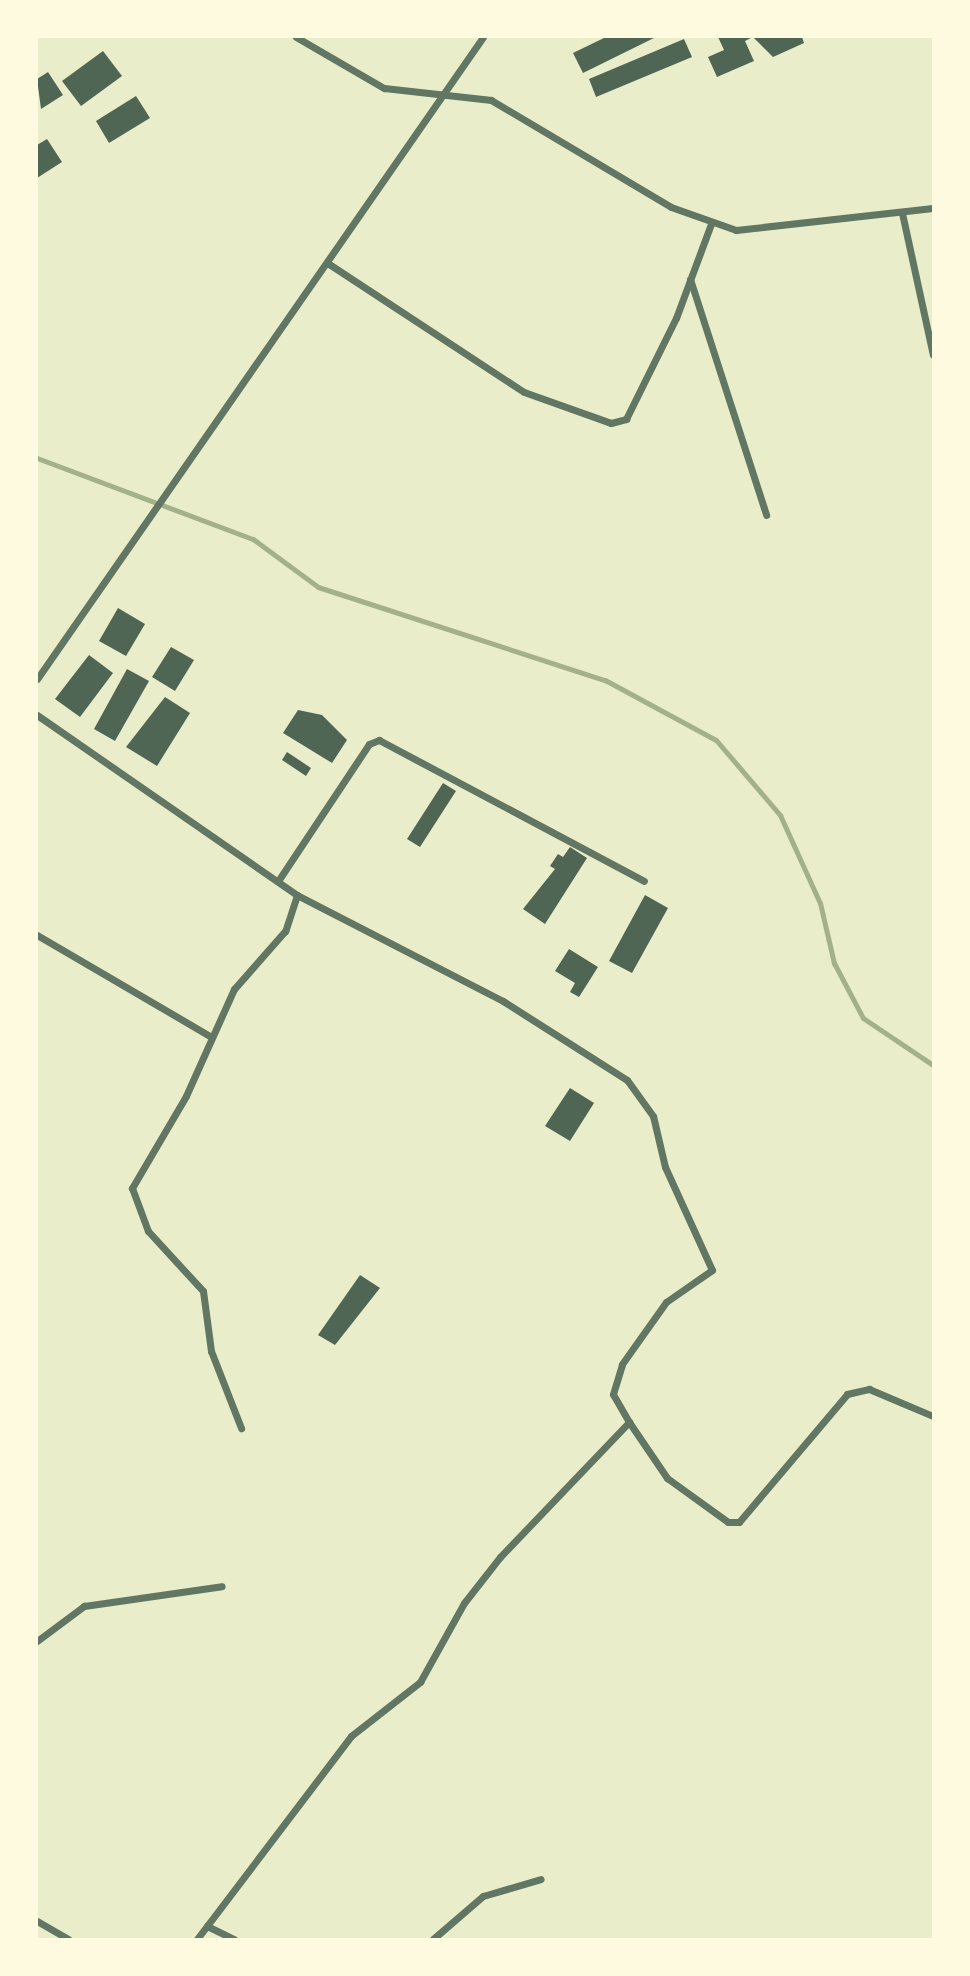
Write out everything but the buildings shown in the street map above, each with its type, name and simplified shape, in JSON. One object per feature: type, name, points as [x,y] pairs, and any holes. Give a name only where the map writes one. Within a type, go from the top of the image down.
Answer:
[{"type":"street","points":[[296,37],[384,88],[448,93],[491,100],[671,207],[736,230],[933,208]]},
{"type":"street","points":[[37,679],[448,93],[483,37]]},
{"type":"street","points":[[902,213],[933,355]]},
{"type":"street","points":[[329,264],[524,392],[611,424],[626,419],[712,223]]},
{"type":"street","points":[[690,278],[766,515]]},
{"type":"street","points":[[37,715],[297,895],[503,1001],[644,1097],[665,1167],[712,1270],[666,1302],[622,1364],[613,1394],[667,1478],[728,1522],[739,1522],[848,1394],[869,1389],[933,1416]]},
{"type":"street","points":[[278,881],[369,744],[379,740],[644,881]]},
{"type":"street","points":[[241,1428],[212,1351],[203,1291],[148,1231],[132,1188],[186,1096],[210,1036],[241,978],[285,931],[297,895]]},
{"type":"street","points":[[37,935],[210,1036]]},
{"type":"street","points":[[197,1939],[351,1737],[420,1682],[464,1603],[500,1557],[629,1422]]},
{"type":"street","points":[[37,1641],[84,1606],[222,1586]]},
{"type":"street","points":[[433,1939],[483,1896],[541,1879]]},
{"type":"street","points":[[37,1922],[68,1939]]},
{"type":"street","points":[[207,1926],[234,1939]]},
{"type":"waterway","points":[[37,458],[253,539],[318,587],[605,680],[716,740],[780,815],[820,903],[834,963],[863,1018],[933,1065]]}]
